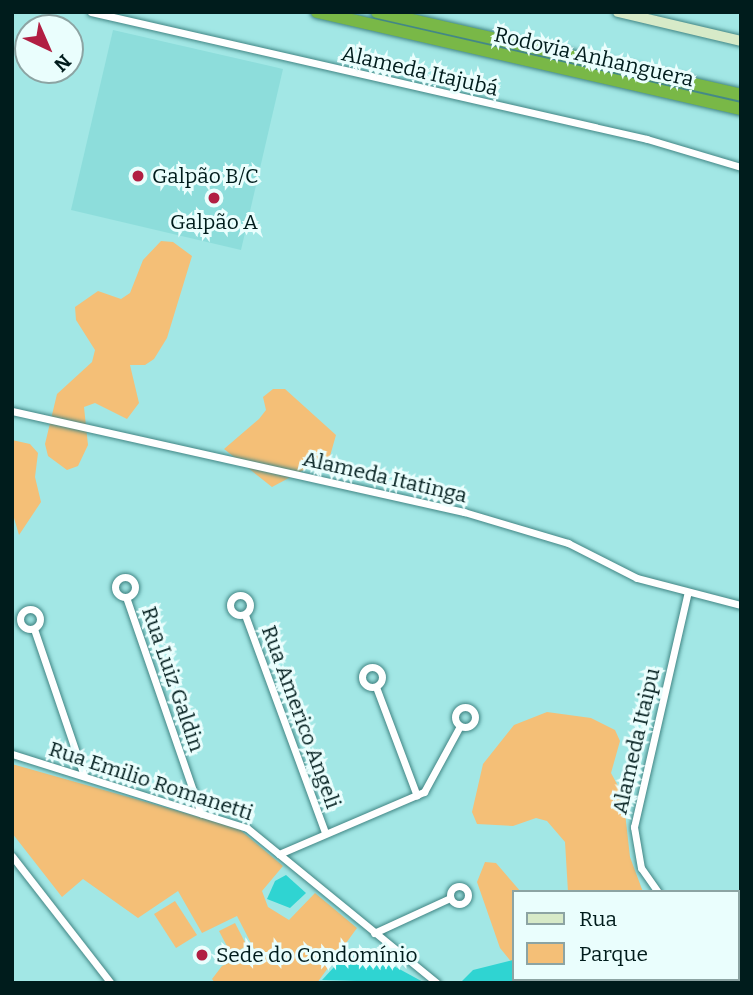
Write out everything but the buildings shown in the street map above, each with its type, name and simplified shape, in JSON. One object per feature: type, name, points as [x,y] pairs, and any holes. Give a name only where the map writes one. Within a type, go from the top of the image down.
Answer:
[{"type":"highway","name":"Rodovia Anhanguera","points":[[317,12],[740,109]]},
{"type":"highway","name":"Rodovia Anhanguera","points":[[377,12],[741,95]]},
{"type":"street","name":"Alameda Itajubá","points":[[91,12],[646,139],[741,167]]},
{"type":"street","points":[[618,12],[741,40]]},
{"type":"street","name":"Alameda Itatinga","points":[[12,411],[464,512],[568,543],[622,573],[741,606]]},
{"type":"street","name":"Alameda Itaipu","points":[[657,890],[641,868],[634,827],[688,592]]},
{"type":"street","name":"Rua Luiz Galdin","points":[[126,597],[201,813]]},
{"type":"street","name":"Rua Americo Angeli","points":[[245,615],[325,832]]},
{"type":"street","points":[[34,629],[84,776]]},
{"type":"street","points":[[376,687],[417,796]]},
{"type":"street","points":[[279,854],[325,832],[417,796],[432,781],[460,726]]},
{"type":"street","name":"Rua Emilio Romanetti","points":[[12,754],[247,828],[437,983]]},
{"type":"street","points":[[12,856],[111,983]]},
{"type":"street","points":[[374,933],[450,898]]},
{"type":"shaded area","points":[[113,30],[283,69],[241,250],[71,210]]},
{"type":"shaded area","points":[[286,875],[306,893],[290,908],[267,899],[275,881]]},
{"type":"shaded area","points":[[349,951],[368,952],[425,983],[322,980]]},
{"type":"shaded area","points":[[512,960],[512,981],[525,983],[460,983],[473,970]]},
{"type":"green space","points":[[161,241],[173,242],[192,256],[167,338],[154,359],[145,365],[130,365],[139,403],[127,419],[95,403],[84,407],[88,445],[78,466],[67,470],[48,456],[45,444],[57,394],[92,362],[95,350],[76,320],[75,307],[98,291],[121,299],[130,293],[143,260]]},
{"type":"green space","points":[[273,389],[285,389],[336,435],[330,456],[272,487],[224,449],[259,419],[266,410],[263,397]]},
{"type":"green space","points":[[12,440],[30,444],[38,453],[35,477],[41,502],[19,535],[12,511]]},
{"type":"green space","points":[[547,712],[591,718],[615,730],[620,741],[611,773],[623,795],[630,857],[642,890],[568,890],[565,842],[547,821],[536,818],[513,826],[477,824],[472,812],[483,764],[514,725]]},
{"type":"green space","points":[[12,764],[238,828],[283,866],[262,891],[268,907],[289,920],[315,893],[357,928],[317,983],[215,983],[212,979],[222,966],[255,951],[237,916],[202,933],[178,891],[138,918],[83,879],[62,897],[12,833]]},
{"type":"green space","points":[[485,862],[496,863],[519,890],[512,890],[512,963],[500,948],[477,882]]},
{"type":"green space","points":[[175,901],[197,935],[176,948],[154,914]]},
{"type":"green space","points":[[235,923],[247,946],[231,954],[219,931]]},
{"type":"place","name":"Galpão B/C","points":[[138,176]]},
{"type":"place","name":"Galpão A","points":[[214,198]]},
{"type":"place","name":"Sede do Condomínio","points":[[202,955]]}]
